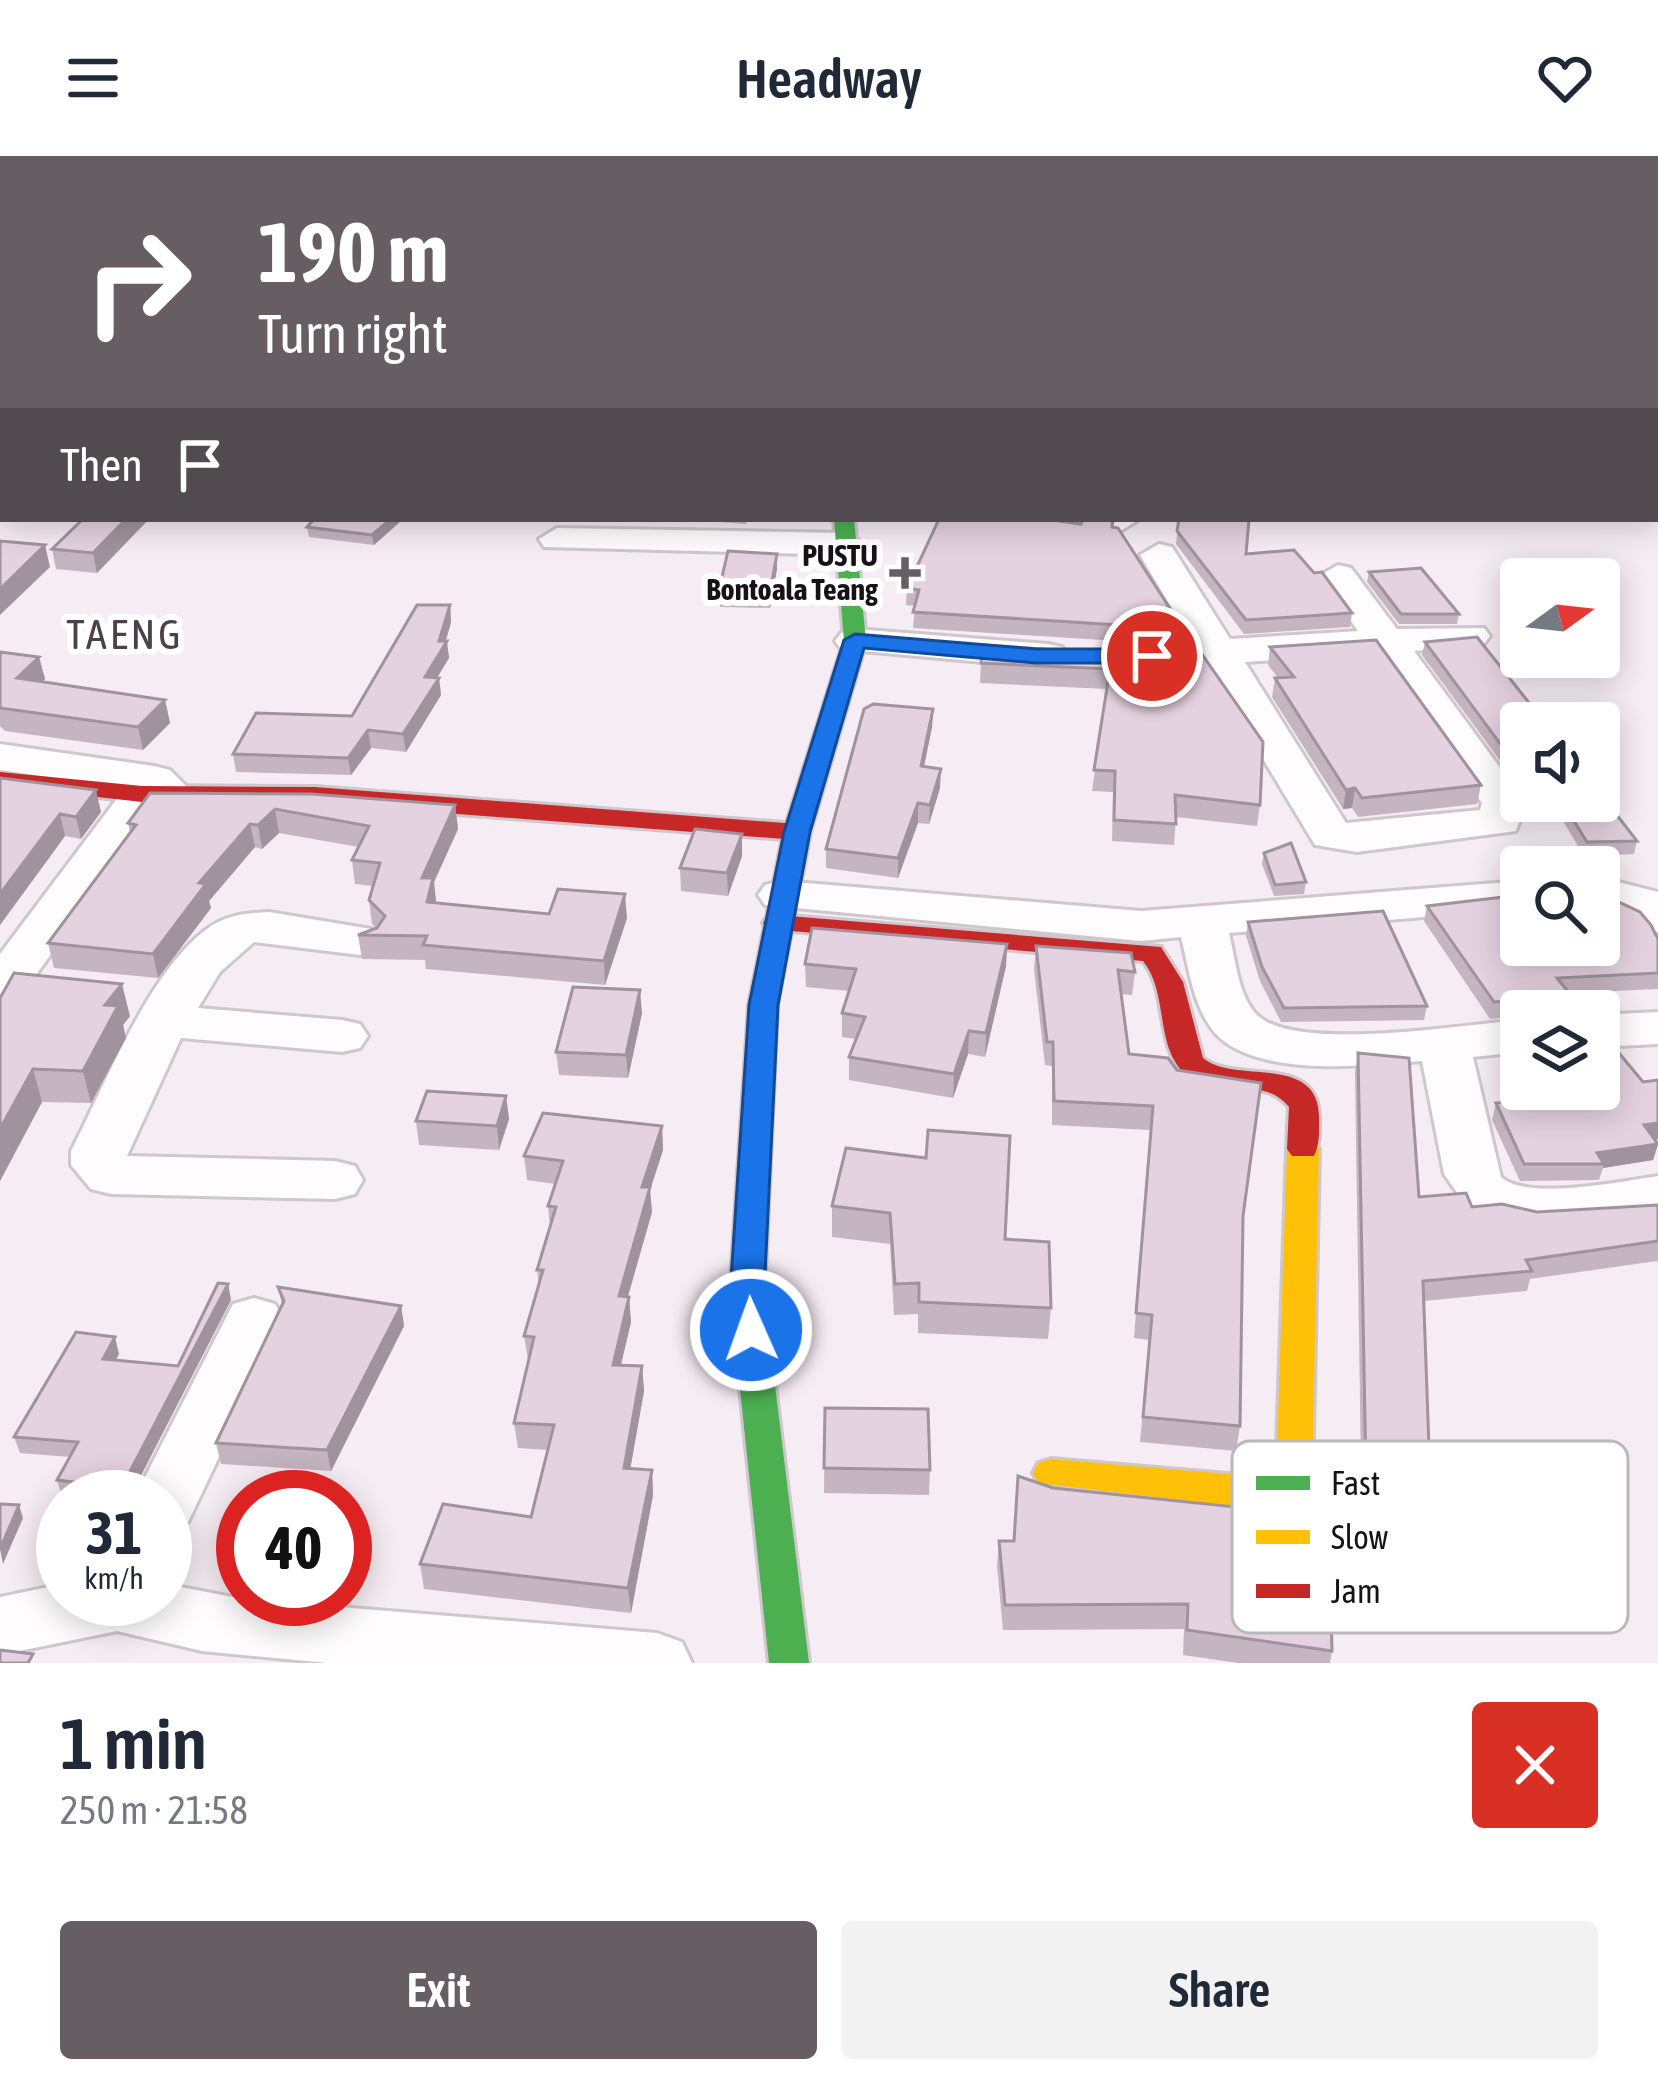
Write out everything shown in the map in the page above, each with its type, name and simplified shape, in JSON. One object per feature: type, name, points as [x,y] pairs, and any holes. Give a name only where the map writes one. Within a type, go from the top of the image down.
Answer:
[{"type":"street","points":[[557,539],[845,531],[855,640],[797,832],[763,1005],[747,1295],[789,1663]]},
{"type":"street","points":[[1160,555],[1331,835],[1357,838],[1501,820],[1504,803],[1338,576]]},
{"type":"street","points":[[1159,656],[1470,636]]},
{"type":"street","points":[[855,640],[1077,657]]},
{"type":"street","points":[[0,757],[156,788]]},
{"type":"street","points":[[0,779],[315,795],[797,832]]},
{"type":"street","points":[[2,986],[156,788]]},
{"type":"street","points":[[1620,894],[1635,896],[1658,918]]},
{"type":"street","points":[[780,909],[1201,923],[1500,897]]},
{"type":"street","points":[[780,909],[1151,953],[1171,976],[1179,1037],[1193,1066],[1201,1072],[1283,1082],[1298,1091],[1304,1106],[1295,1441]]},
{"type":"street","points":[[1201,923],[1224,1002],[1235,1025],[1247,1034],[1300,1048],[1500,1038]]},
{"type":"street","points":[[334,1180],[112,1175],[99,1165],[99,1151],[158,1005],[222,936],[236,930],[360,940]]},
{"type":"street","points":[[2,986],[69,989]]},
{"type":"street","points":[[158,1005],[342,1036]]},
{"type":"street","points":[[1620,1030],[1658,1028]]},
{"type":"street","points":[[1444,1042],[1472,1174],[1488,1197],[1523,1205],[1658,1196]]},
{"type":"street","points":[[181,1470],[254,1320]]},
{"type":"street","points":[[1051,1473],[1232,1492]]},
{"type":"street","points":[[0,1626],[36,1618]]},
{"type":"street","points":[[192,1619],[657,1663]]},
{"type":"building","points":[[80,522],[123,522],[93,553],[52,549]]},
{"type":"building","points":[[311,522],[387,522],[372,535],[307,527]]},
{"type":"building","points":[[938,522],[1113,522],[1178,621],[1119,625],[913,612],[919,590],[907,588]]},
{"type":"building","points":[[1178,522],[1249,522],[1246,554],[1294,550],[1314,573],[1322,572],[1352,613],[1246,620],[1177,531]]},
{"type":"building","points":[[0,541],[45,545],[0,589]]},
{"type":"building","points":[[728,551],[777,554],[770,592],[719,590]]},
{"type":"building","points":[[1421,568],[1459,614],[1401,614],[1369,572]]},
{"type":"building","points":[[417,605],[450,605],[439,641],[447,641],[425,677],[439,678],[403,734],[368,730],[348,758],[233,754],[256,713],[352,716]]},
{"type":"building","points":[[1477,637],[1500,666],[1500,678],[1509,678],[1528,702],[1500,702],[1500,744],[1425,642]]},
{"type":"building","points":[[1376,640],[1481,785],[1362,798],[1355,788],[1346,790],[1275,678],[1294,677],[1270,647]]},
{"type":"building","points":[[983,645],[1119,654],[1199,650],[1263,742],[1260,805],[1175,795],[1176,824],[1114,820],[1115,771],[1094,770],[1110,669],[981,663]]},
{"type":"building","points":[[0,652],[39,657],[17,678],[165,700],[138,727],[0,708]]},
{"type":"building","points":[[873,704],[933,709],[921,766],[941,769],[930,805],[918,803],[898,858],[826,849],[864,709]]},
{"type":"building","points":[[0,778],[96,790],[76,817],[60,814],[0,894]]},
{"type":"building","points":[[150,793],[311,794],[455,805],[422,878],[433,878],[427,902],[549,914],[558,889],[625,894],[604,961],[423,945],[427,936],[358,935],[377,928],[385,916],[369,900],[380,863],[352,860],[369,826],[275,809],[258,825],[250,824],[199,883],[206,884],[153,954],[48,943],[136,825],[128,823]]},
{"type":"building","points":[[1620,819],[1637,841],[1587,842],[1575,822]]},
{"type":"building","points":[[695,829],[742,834],[727,873],[680,868]]},
{"type":"building","points":[[1291,843],[1306,882],[1275,885],[1264,853]]},
{"type":"building","points":[[1500,897],[1500,966],[1620,966],[1620,903],[1640,912],[1651,925],[1658,939],[1658,973],[1557,978],[1567,990],[1500,990],[1500,1001],[1494,1002],[1427,906]]},
{"type":"building","points":[[1383,911],[1427,1006],[1284,1008],[1262,967],[1248,922]]},
{"type":"building","points":[[812,928],[1007,944],[986,1033],[969,1031],[954,1074],[849,1057],[865,1017],[842,1013],[856,969],[805,964]]},
{"type":"building","points":[[1036,946],[1131,953],[1135,972],[1118,970],[1129,1054],[1168,1058],[1177,1070],[1261,1083],[1243,1216],[1240,1426],[1143,1417],[1152,1315],[1136,1313],[1153,1106],[1054,1101],[1053,1042],[1047,1042]]},
{"type":"building","points":[[14,973],[122,984],[105,1005],[118,1006],[83,1071],[33,1069],[0,1129],[0,998]]},
{"type":"building","points":[[573,987],[640,990],[626,1055],[556,1052]]},
{"type":"building","points":[[1358,1053],[1409,1058],[1419,1197],[1466,1193],[1472,1207],[1502,1204],[1537,1212],[1658,1205],[1658,1241],[1526,1260],[1532,1271],[1423,1281],[1429,1441],[1365,1441]]},
{"type":"building","points":[[1620,1054],[1643,1082],[1658,1080],[1658,1123],[1644,1125],[1658,1144],[1597,1153],[1604,1164],[1524,1164],[1496,1103],[1500,1103],[1500,1110],[1620,1110]]},
{"type":"building","points":[[427,1091],[506,1096],[497,1126],[416,1121]]},
{"type":"building","points":[[543,1113],[662,1126],[642,1187],[650,1187],[619,1296],[629,1297],[613,1365],[642,1366],[624,1468],[652,1470],[628,1588],[420,1564],[443,1504],[531,1517],[554,1425],[514,1423],[534,1337],[524,1336],[556,1207],[548,1206],[563,1161],[524,1156]]},
{"type":"building","points":[[928,1130],[1010,1136],[1005,1239],[1049,1242],[1051,1308],[919,1302],[919,1283],[895,1284],[890,1213],[832,1206],[846,1148],[926,1158]]},
{"type":"building","points":[[218,1283],[228,1284],[131,1470],[63,1470],[78,1442],[14,1437],[76,1332],[115,1337],[103,1359],[178,1366]]},
{"type":"building","points":[[278,1287],[401,1306],[327,1450],[216,1443],[284,1301]]},
{"type":"building","points":[[825,1408],[928,1409],[930,1470],[824,1468]]},
{"type":"building","points":[[1018,1476],[1053,1488],[1232,1507],[1232,1633],[1332,1633],[1332,1651],[1187,1630],[1188,1604],[1005,1605],[999,1541],[1014,1541]]},
{"type":"building","points":[[0,1504],[19,1505],[0,1549]]},
{"type":"building","points":[[0,1650],[33,1654],[28,1663],[0,1663]]},
{"type":"traffic: fast","points":[[789,1663],[747,1295],[763,1005],[797,832],[855,641],[844,522]]},
{"type":"traffic: slow","points":[[1295,1441],[1303,1149]]},
{"type":"traffic: slow","points":[[1051,1473],[1232,1492]]},
{"type":"traffic: jam","points":[[0,779],[142,794],[315,795],[797,832]]},
{"type":"traffic: jam","points":[[777,923],[1151,953],[1169,982],[1191,1063],[1214,1077],[1268,1080],[1293,1092],[1304,1106],[1303,1149]]},
{"type":"place","name":"PUSTU Bontoala Teang","points":[[905,573]]},
{"type":"district","name":"TAENG","points":[[125,634]]},
{"type":"route","points":[[751,1330],[747,1295],[763,1005],[797,832],[855,640],[1036,656],[1152,656]]}]
